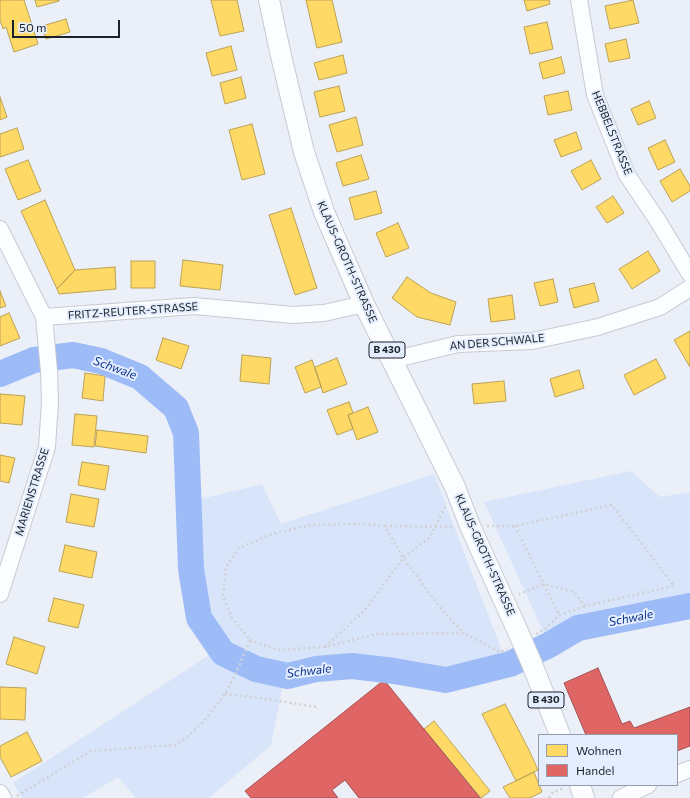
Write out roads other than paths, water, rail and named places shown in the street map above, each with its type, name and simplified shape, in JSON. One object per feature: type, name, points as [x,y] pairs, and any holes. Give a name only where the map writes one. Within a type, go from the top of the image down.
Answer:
[{"type":"main road","name":"KLAUS-GROTH-STRASSE","points":[[269,0],[304,152],[324,212],[364,304],[455,487],[470,526],[521,638],[560,734]]},
{"type":"main road","points":[[580,786],[584,798]]},
{"type":"street","name":"HEBBELSTRASSE","points":[[579,0],[595,95],[627,175],[658,221],[690,274]]},
{"type":"street","name":"MARIENSTRASSE","points":[[0,229],[4,250],[44,317],[50,402],[47,447],[0,594]]},
{"type":"street","name":"AN DER SCHWALE","points":[[392,360],[458,344],[532,342],[598,327],[660,307],[690,288]]},
{"type":"street","name":"FRITZ-REUTER-STRASSE","points":[[44,317],[194,306],[293,315],[324,313],[364,304]]},
{"type":"street","points":[[678,774],[690,769]]},
{"type":"street","points":[[621,798],[646,786]]},
{"type":"street","points":[[0,793],[3,798]]},
{"type":"waterway","name":"Schwale","points":[[0,374],[34,360],[73,355],[101,361],[140,377],[176,408],[186,433],[191,569],[199,618],[223,653],[256,669],[288,676],[316,669],[352,666],[394,671],[446,680],[510,664],[549,645],[578,628],[690,606]]}]
